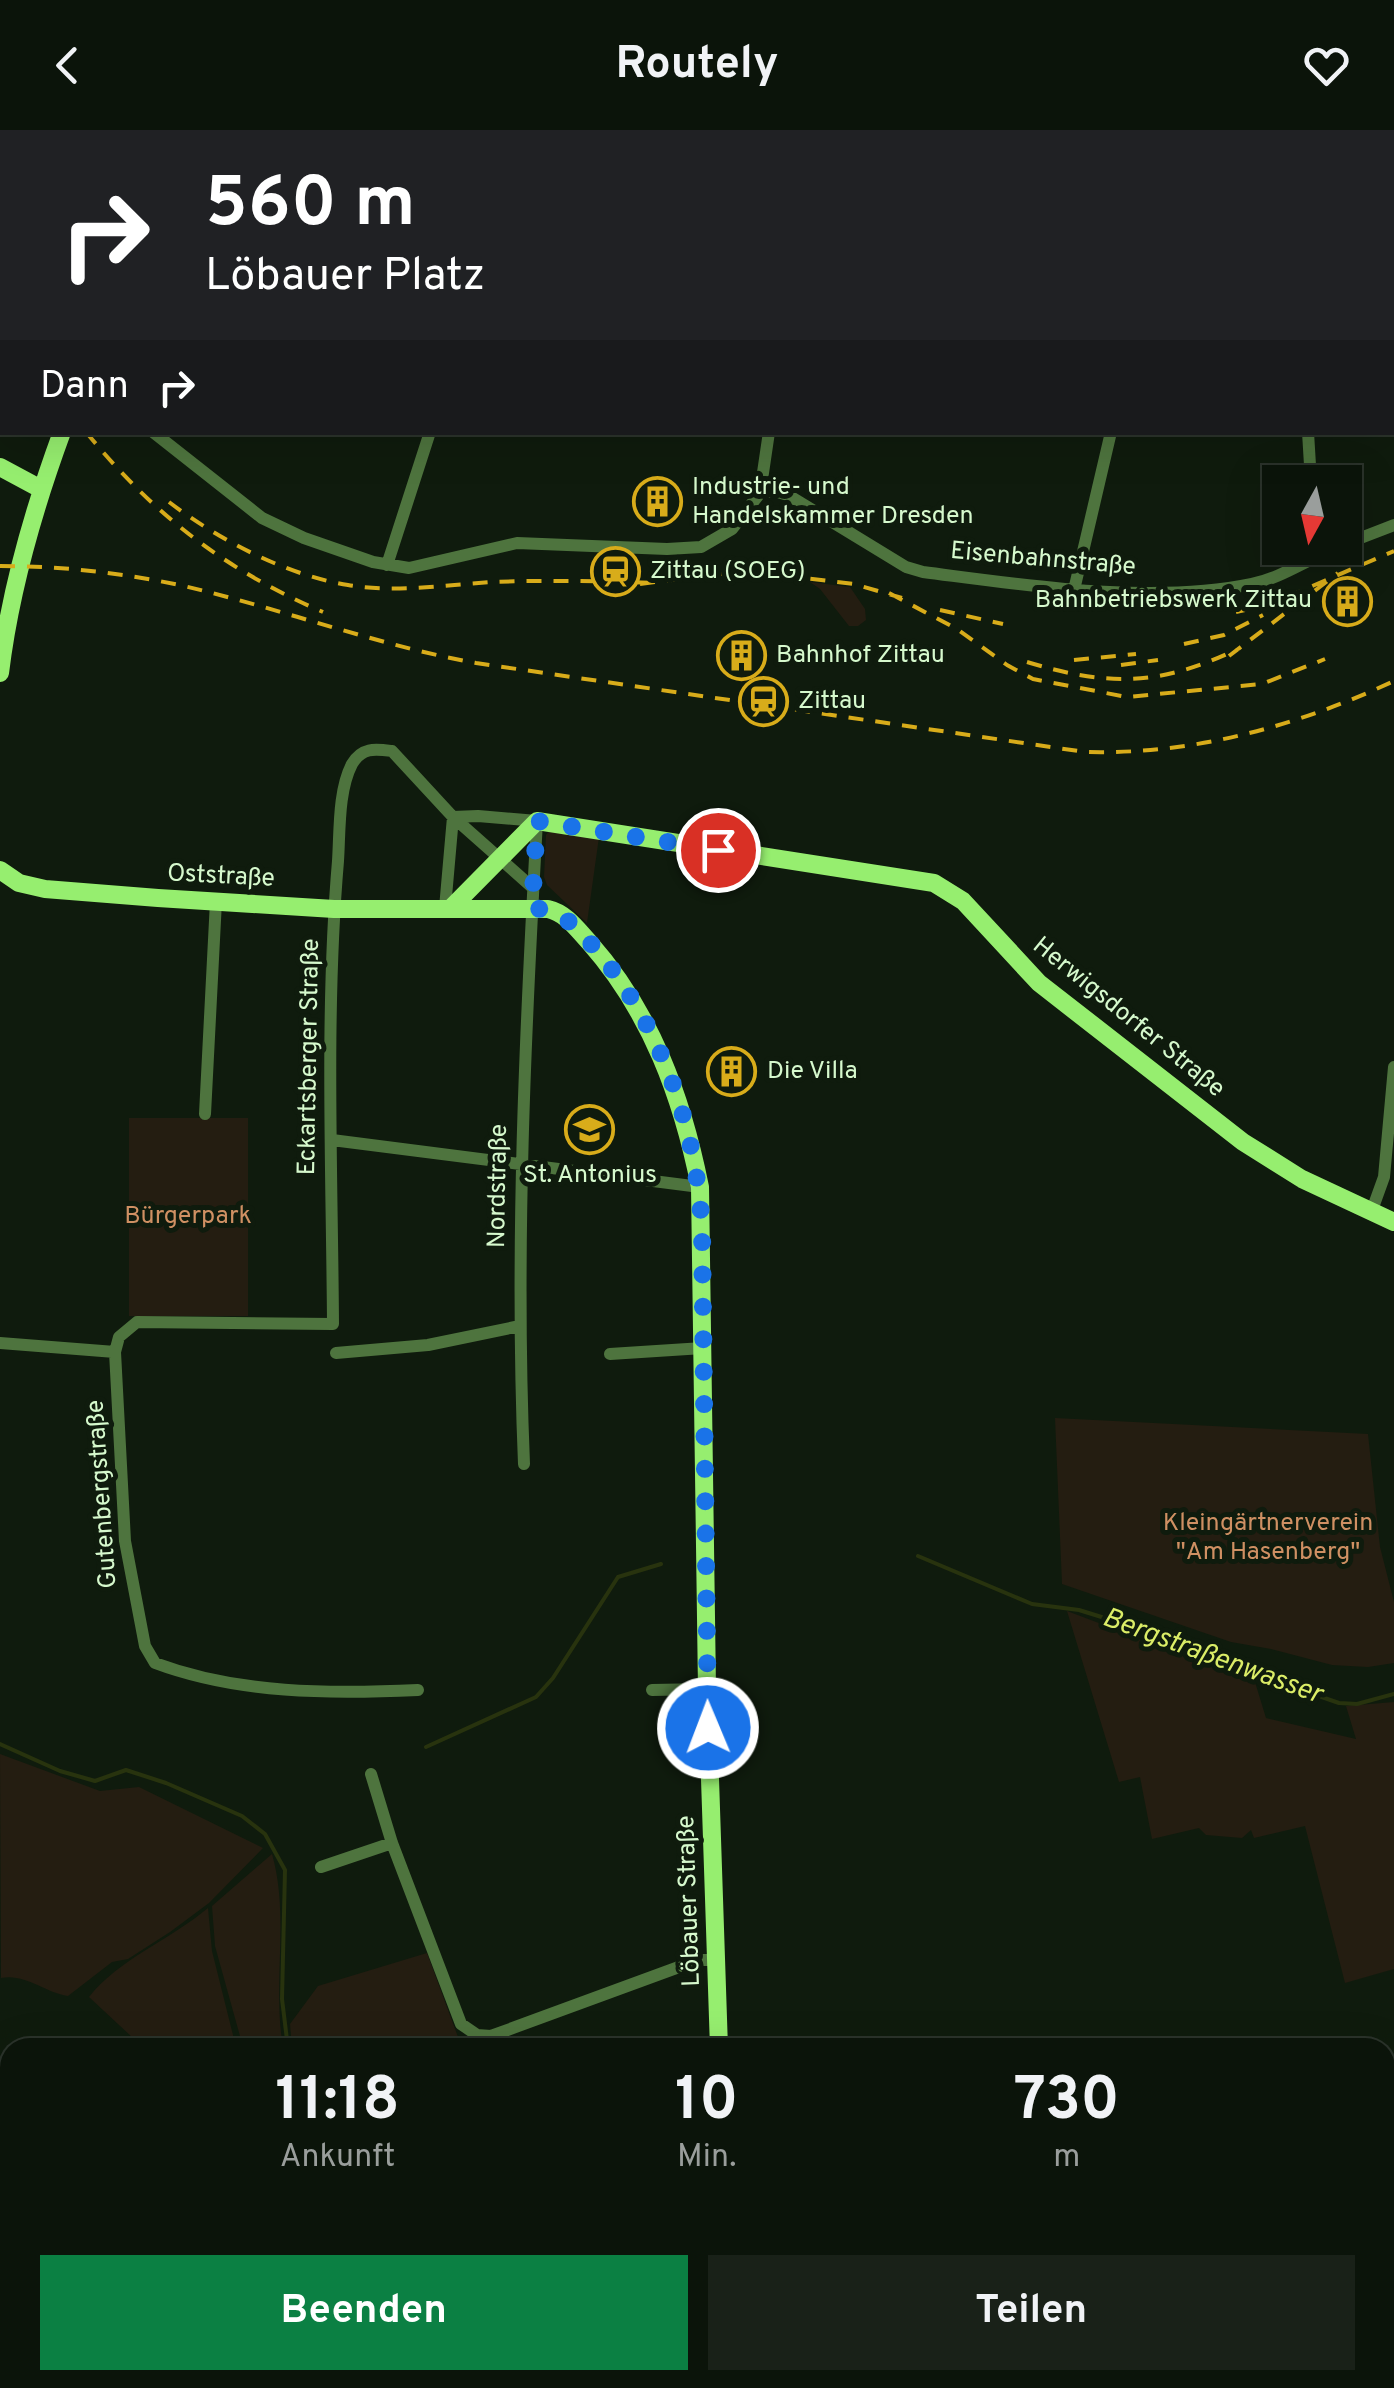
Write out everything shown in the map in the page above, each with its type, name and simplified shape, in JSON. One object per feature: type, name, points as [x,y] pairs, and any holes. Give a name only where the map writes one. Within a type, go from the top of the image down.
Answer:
[{"type":"main road","points":[[0,673],[12,593],[40,490],[61,435]]},
{"type":"main road","points":[[0,466],[40,490]]},
{"type":"main road","points":[[448,908],[537,821]]},
{"type":"main road","name":"Herwigsdorfer Straße","points":[[537,821],[921,880],[945,888],[963,901],[1039,983],[1243,1142],[1302,1179],[1394,1222]]},
{"type":"main road","name":"Oststraße","points":[[0,870],[19,883],[45,889],[334,909],[448,908],[533,898]]},
{"type":"main road","name":"Löbauer Straße","points":[[533,898],[571,922],[630,997],[674,1085],[700,1187],[707,1690],[719,2038]]},
{"type":"street","points":[[157,435],[262,518],[280,528],[388,565],[431,565],[517,543],[700,547],[732,528],[760,493],[769,435]]},
{"type":"street","points":[[388,565],[429,435]]},
{"type":"street","points":[[1074,590],[1110,435]]},
{"type":"street","points":[[1308,435],[1311,465]]},
{"type":"street","name":"Eisenbahnstraße","points":[[760,493],[788,495],[906,567],[1074,590],[1223,588],[1265,580],[1293,565]]},
{"type":"street","points":[[1362,537],[1394,525]]},
{"type":"street","name":"Löbauer Straße","points":[[344,791],[350,767],[360,753],[392,751],[453,817],[501,858],[533,898]]},
{"type":"street","name":"Eckartsberger Straße","points":[[116,1352],[120,1336],[138,1322],[333,1324],[334,909],[344,791]]},
{"type":"street","points":[[448,908],[453,817],[537,821]]},
{"type":"street","name":"Nordstraße","points":[[524,1464],[520,1164],[537,821]]},
{"type":"street","points":[[205,1114],[216,901]]},
{"type":"street","points":[[1372,1214],[1384,1178],[1394,1066]]},
{"type":"street","points":[[332,1140],[700,1187]]},
{"type":"street","points":[[336,1354],[428,1345],[520,1326]]},
{"type":"street","points":[[0,1343],[116,1352]]},
{"type":"street","points":[[610,1354],[703,1348]]},
{"type":"street","name":"Gutenbergstraße","points":[[116,1352],[125,1541],[145,1646],[155,1663],[211,1680],[265,1688],[357,1693],[418,1690]]},
{"type":"street","points":[[652,1690],[707,1690]]},
{"type":"street","points":[[371,1774],[392,1842],[461,2024],[477,2035],[491,2036],[698,1960],[717,1960]]},
{"type":"street","points":[[321,1867],[392,1842]]},
{"type":"green space","points":[[810,582],[850,587],[865,609],[866,620],[849,626]]},
{"type":"green space","points":[[549,831],[599,837],[587,923],[547,885],[544,877]]},
{"type":"green space","name":"Bürgerpark","points":[[129,1118],[248,1118],[248,1316],[129,1316]]},
{"type":"green space","name":"Kleingärtnerverein \"Am Hasenberg\"","points":[[1055,1418],[1368,1434],[1380,1547],[1394,1602],[1394,1663],[1368,1667],[1332,1665],[1231,1642],[1062,1584]]},
{"type":"green space","points":[[1067,1611],[1255,1682],[1266,1718],[1356,1739],[1346,1706],[1394,1702],[1394,1969],[1345,1983],[1305,1826],[1254,1838],[1251,1830],[1242,1838],[1206,1835],[1199,1828],[1152,1839],[1140,1777],[1119,1782]]},
{"type":"green space","points":[[0,1754],[100,1791],[139,1787],[263,1848],[209,1903],[128,1959],[112,1962],[68,1996],[26,1980],[1,1978]]},
{"type":"green space","points":[[272,1854],[280,1902],[282,2038],[241,2038],[215,1946],[212,1906]]},
{"type":"green space","points":[[208,1908],[212,1951],[234,2038],[133,2038],[89,1997],[115,1972]]},
{"type":"green space","points":[[427,1953],[458,2037],[291,2038],[290,2024],[318,1986]]},
{"type":"waterway","name":"Bergstraßenwasser","points":[[918,1556],[1032,1604],[1079,1610],[1182,1642],[1195,1653],[1339,1703],[1357,1704],[1394,1694]]},
{"type":"waterway","name":"Bergstraßenwasser","points":[[426,1747],[536,1697],[553,1678],[618,1577],[661,1564]]},
{"type":"waterway","points":[[0,1744],[60,1771],[95,1781],[126,1770],[166,1783],[242,1816],[265,1834],[285,1870],[282,1999],[287,2038]]},
{"type":"railway","points":[[89,435],[138,489],[193,537],[254,578],[323,612]]},
{"type":"railway","points":[[169,502],[209,530],[254,554],[301,573],[348,585],[402,588],[513,581],[654,583]]},
{"type":"railway","points":[[1236,612],[1268,605],[1394,551]]},
{"type":"railway","points":[[0,566],[93,571],[184,586],[402,647],[476,663],[1085,752],[1205,743],[1320,712],[1394,681]]},
{"type":"railway","points":[[730,569],[854,584],[902,598]]},
{"type":"railway","points":[[640,584],[744,571]]},
{"type":"railway","points":[[1229,656],[1338,573]]},
{"type":"railway","points":[[889,593],[957,629],[1033,679],[1127,697],[1262,684],[1325,659]]},
{"type":"railway","points":[[940,610],[1003,624]]},
{"type":"railway","points":[[1184,644],[1224,635],[1263,615]]},
{"type":"railway","points":[[1027,662],[1084,676],[1135,679],[1185,670],[1240,648]]},
{"type":"railway","points":[[1074,660],[1136,654]]},
{"type":"railway","points":[[1121,665],[1158,660]]},
{"type":"place","name":"Industrie- und Handelskammer Dresden","points":[[657,502]]},
{"type":"place","name":"Zittau (SOEG)","points":[[615,572]]},
{"type":"place","name":"Bahnbetriebswerk Zittau","points":[[1347,601]]},
{"type":"place","name":"Bahnhof Zittau","points":[[741,656]]},
{"type":"place","name":"Zittau","points":[[763,702]]},
{"type":"place","name":"Die Villa","points":[[732,1072]]},
{"type":"place","name":"St. Antonius","points":[[590,1130]]},
{"type":"route","points":[[708,1728],[702,1228],[700,1187],[692,1148],[674,1085],[622,983],[571,922],[558,912],[532,908],[537,821],[718,850]]}]
